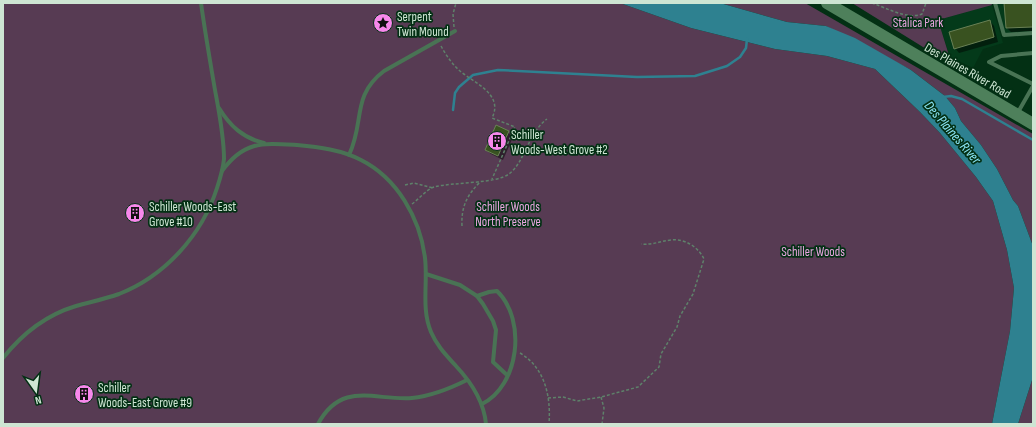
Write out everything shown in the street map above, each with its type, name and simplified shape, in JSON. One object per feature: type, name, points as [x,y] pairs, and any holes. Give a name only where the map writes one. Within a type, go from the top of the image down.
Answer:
[{"type":"main road","name":"Des Plaines River Road","points":[[827,3],[1033,124]]},
{"type":"lane","points":[[3,358],[29,332],[50,317],[75,306],[120,294],[141,283],[162,268],[187,244],[200,226],[210,208],[222,172],[223,148],[218,105],[201,3]]},
{"type":"lane","points":[[995,3],[1004,35],[1033,34]]},
{"type":"lane","points":[[349,154],[357,129],[362,96],[367,87],[384,71],[455,32]]},
{"type":"lane","points":[[1017,114],[1033,85],[989,62],[1001,56],[1033,54]]},
{"type":"lane","points":[[218,105],[226,120],[239,132],[256,141],[323,148],[349,154],[362,160],[380,173],[409,206],[421,237],[426,274],[425,305],[430,331],[443,352],[467,380],[482,404],[486,424]]},
{"type":"lane","points":[[222,172],[230,162],[247,148],[266,143]]},
{"type":"lane","points":[[426,274],[460,285],[477,296],[488,312],[496,330],[493,362],[507,375]]},
{"type":"lane","points":[[477,296],[496,291],[504,299],[514,322],[515,350],[507,375],[498,392],[482,404]]},
{"type":"lane","points":[[318,424],[325,412],[334,405],[355,396],[364,394],[397,398],[426,396],[441,392],[467,380]]},
{"type":"path","points":[[455,32],[453,14],[456,3]]},
{"type":"path","points":[[872,3],[908,16],[916,16],[922,14],[926,3]]},
{"type":"path","points":[[438,41],[449,60],[460,71],[487,90],[495,106],[492,118],[515,127],[492,179]]},
{"type":"path","points":[[405,185],[414,183],[433,188],[503,177],[512,171],[536,129],[547,119]]},
{"type":"path","points":[[462,226],[463,206],[471,192],[481,181]]},
{"type":"path","points":[[409,206],[433,188]]},
{"type":"path","points":[[548,398],[563,397],[577,400],[601,397],[638,387],[659,368],[660,354],[677,327],[680,316],[693,294],[704,259],[700,250],[684,242],[672,239],[655,245],[641,244]]},
{"type":"path","points":[[515,350],[530,359],[539,369],[545,384],[548,398],[549,424]]},
{"type":"path","points":[[601,397],[604,408],[602,424]]},
{"type":"shaded area","points":[[996,3],[1033,3],[1033,33],[1004,35]]},
{"type":"shaded area","points":[[992,5],[1003,43],[983,49],[973,68],[950,57],[938,20]]},
{"type":"green space","name":"Schiller Woods North Preserve","points":[[3,3],[620,3],[691,28],[775,49],[827,56],[875,69],[940,133],[976,177],[993,201],[1007,250],[1014,288],[1010,331],[992,424],[3,424]]},
{"type":"green space","points":[[720,3],[805,3],[1033,134],[1033,246],[1018,206],[1013,200],[997,169],[981,145],[961,121],[955,108],[945,96],[911,70],[826,26],[787,22]]},
{"type":"green space","name":"Stalica Park","points":[[852,3],[991,3],[992,5],[938,20],[952,65]]},
{"type":"green space","points":[[1033,377],[1033,424],[1018,424]]},
{"type":"water","name":"Des Plaines River","points":[[620,3],[720,3],[787,22],[826,26],[855,38],[911,70],[945,96],[955,108],[961,121],[981,145],[997,169],[1013,200],[1018,206],[1033,246],[1033,377],[1018,424],[992,424],[1010,331],[1014,288],[1007,250],[993,201],[976,177],[940,133],[875,69],[827,56],[775,49],[691,28]]},
{"type":"building","points":[[1004,3],[1033,3],[1033,27],[1006,28]]},
{"type":"building","points":[[990,20],[994,37],[954,49],[949,32]]},
{"type":"building","name":"Schiller Woods-West Grove #2","points":[[496,125],[509,131],[498,156],[485,150]]},
{"type":"building","name":"Schiller Woods-East Grove #10","points":[[138,205],[143,215],[132,220],[127,211]]},
{"type":"building","name":"Schiller Woods-East Grove #9","points":[[84,386],[93,393],[84,404],[76,396]]},
{"type":"waterway","points":[[453,110],[455,93],[459,87],[473,75],[498,70],[637,77],[695,76],[727,66],[740,57],[746,48],[747,39]]},
{"type":"waterway","name":"Des Plaines River","points":[[943,97],[951,96],[962,99],[1033,140]]},
{"type":"place","name":"Serpent Twin Mound","points":[[383,23]]},
{"type":"place","name":"Schiller Woods-West Grove #2","points":[[497,141]]},
{"type":"place","name":"Schiller Woods-East Grove #10","points":[[135,213]]},
{"type":"place","name":"Schiller Woods-East Grove #9","points":[[84,394]]},
{"type":"park label","name":"Schiller Woods","points":[[813,251]]}]
